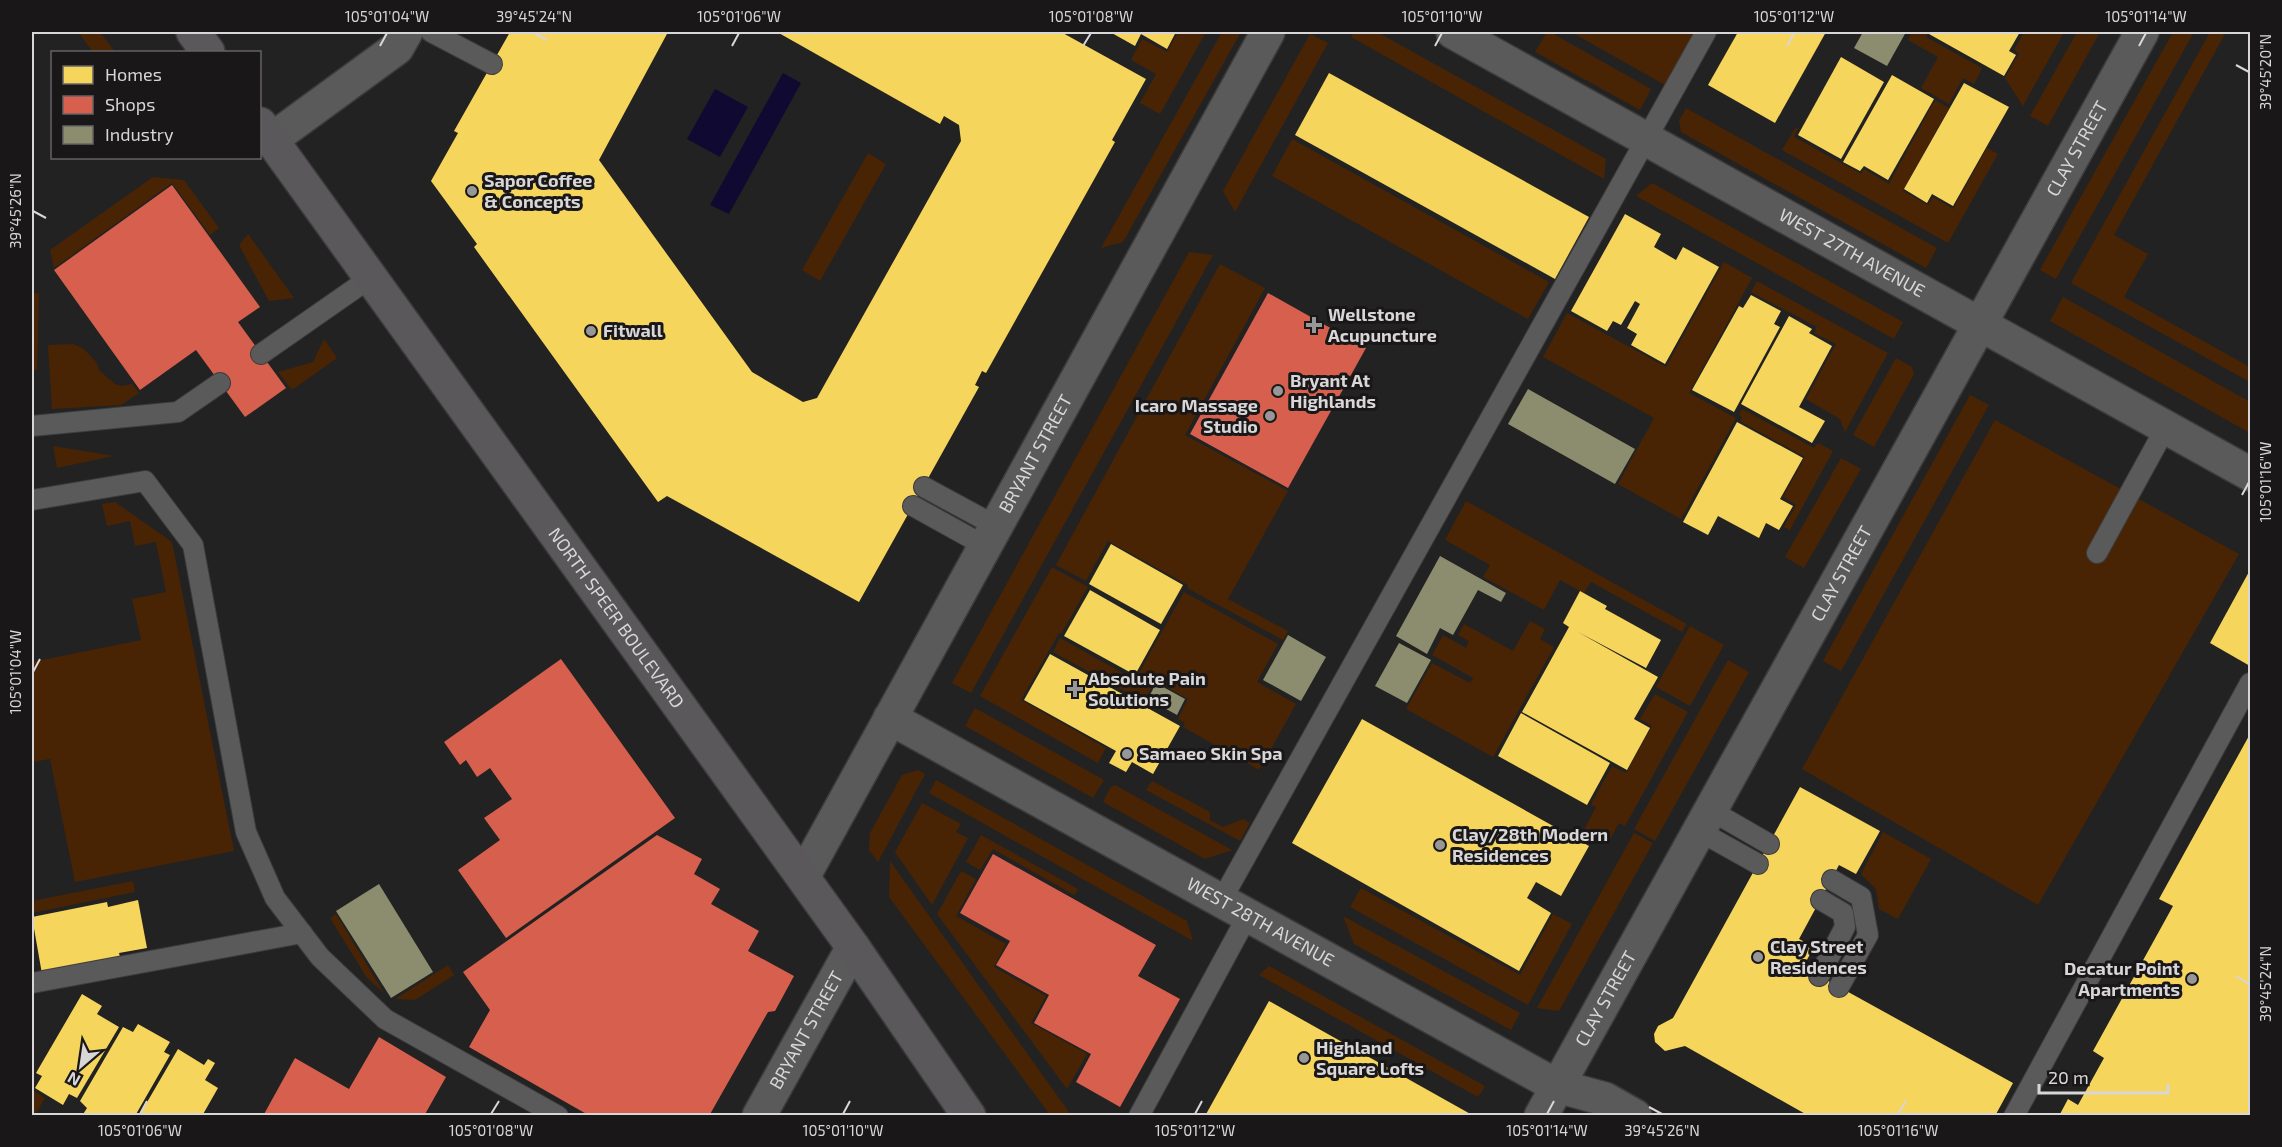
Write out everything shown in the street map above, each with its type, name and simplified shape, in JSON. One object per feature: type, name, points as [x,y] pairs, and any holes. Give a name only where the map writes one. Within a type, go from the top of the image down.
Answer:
[{"type":"main road","points":[[193,32],[207,51]]},
{"type":"main road","name":"NORTH SPEER BOULEVARD","points":[[265,132],[803,877],[969,1116]]},
{"type":"street","points":[[265,132],[397,48],[406,32]]},
{"type":"street","name":"BRYANT STREET","points":[[803,877],[1268,32]]},
{"type":"street","name":"WEST 27TH AVENUE","points":[[1453,32],[2250,474]]},
{"type":"street","name":"CLAY STREET","points":[[1541,1116],[2142,32]]},
{"type":"street","name":"WEST 28TH AVENUE","points":[[890,718],[1557,1086],[1605,1099],[1635,1116]]},
{"type":"street","name":"BRYANT STREET","points":[[759,1116],[853,947]]},
{"type":"lane","points":[[431,32],[492,64]]},
{"type":"lane","points":[[1138,1116],[1235,908],[1646,139],[1707,32]]},
{"type":"lane","points":[[261,354],[370,278]]},
{"type":"lane","points":[[32,426],[178,412],[220,383]]},
{"type":"lane","points":[[2097,553],[2166,427]]},
{"type":"lane","points":[[32,500],[145,481],[193,545],[246,832],[274,898],[325,962],[385,1019],[558,1116]]},
{"type":"lane","points":[[924,487],[990,536]]},
{"type":"lane","points":[[913,506],[990,536]]},
{"type":"lane","points":[[2014,1116],[2250,683]]},
{"type":"lane","points":[[1705,820],[1769,844]]},
{"type":"lane","points":[[1705,820],[1758,864]]},
{"type":"lane","points":[[1832,880],[1861,897],[1868,935],[1839,987]]},
{"type":"lane","points":[[1819,976],[1845,927],[1843,913],[1821,900]]},
{"type":"lane","points":[[32,983],[302,933]]},
{"type":"shaded area","points":[[78,32],[100,32],[114,51],[92,51]]},
{"type":"shaded area","points":[[1178,32],[1206,32],[1160,114],[1140,103],[1156,74],[1131,60],[1142,39],[1167,52]]},
{"type":"shaded area","points":[[1222,32],[1241,32],[1123,242],[1101,248]]},
{"type":"shaded area","points":[[1354,32],[1377,32],[1606,159],[1604,179],[1351,37]]},
{"type":"shaded area","points":[[1547,32],[1651,89],[1640,110],[1535,52]]},
{"type":"shaded area","points":[[1571,32],[1695,32],[1665,85]]},
{"type":"shaded area","points":[[1912,32],[1929,32],[1926,37],[1982,68],[1974,84],[1963,78],[1949,104],[1921,88],[1938,57],[1908,40]]},
{"type":"shaded area","points":[[2024,32],[2027,34],[2029,32],[2064,32],[2023,106],[2005,78],[2019,53],[2014,50]]},
{"type":"shaded area","points":[[2077,32],[2100,32],[2048,126],[2030,116]]},
{"type":"shaded area","points":[[2173,32],[2194,32],[2056,279],[2040,270]]},
{"type":"shaded area","points":[[2210,32],[2226,32],[2114,235],[2148,254],[2124,297],[2250,367],[2250,382],[2071,283]]},
{"type":"shaded area","points":[[1310,34],[1328,43],[1235,212],[1223,191]]},
{"type":"shaded area","points":[[783,73],[801,83],[729,214],[710,205]]},
{"type":"shaded area","points":[[715,89],[748,107],[720,157],[687,139]]},
{"type":"shaded area","points":[[1935,100],[1949,108],[1903,191],[1928,205],[1933,197],[1953,209],[1987,148],[1998,154],[1948,243],[1782,150],[1796,127],[1798,128],[1794,137],[1861,174],[1864,169],[1889,184]]},
{"type":"shaded area","points":[[1686,108],[1937,248],[1926,268],[1681,132],[1679,121]]},
{"type":"shaded area","points":[[1292,139],[1549,282],[1528,319],[1272,176]]},
{"type":"shaded area","points":[[868,153],[886,164],[820,281],[802,270]]},
{"type":"shaded area","points":[[153,177],[184,180],[219,228],[210,235],[172,183],[54,268],[50,250]]},
{"type":"shaded area","points":[[1652,183],[1903,322],[1894,339],[1636,196]]},
{"type":"shaded area","points":[[248,234],[294,298],[269,301],[239,245]]},
{"type":"shaded area","points":[[1189,252],[1213,255],[971,693],[952,683]]},
{"type":"shaded area","points":[[1724,262],[1752,278],[1689,393],[1736,418],[1681,519],[1618,484],[1654,418],[1543,357],[1567,313],[1666,367]]},
{"type":"shaded area","points":[[1220,264],[1265,288],[1185,435],[1288,491],[1228,599],[1288,631],[1283,640],[1187,588],[1188,585],[1108,541],[1086,581],[1056,565]]},
{"type":"shaded area","points":[[1757,281],[1888,353],[1845,432],[1840,419],[1806,399],[1836,344],[1814,333],[1817,327],[1751,292]]},
{"type":"shaded area","points":[[39,293],[37,370],[32,370],[32,294]]},
{"type":"shaded area","points":[[2063,297],[2250,402],[2250,433],[2050,321]]},
{"type":"shaded area","points":[[324,339],[337,358],[292,390],[278,372],[313,362]]},
{"type":"shaded area","points":[[73,344],[84,349],[97,363],[99,370],[115,384],[122,386],[132,384],[139,393],[121,405],[52,409],[48,345]]},
{"type":"shaded area","points":[[1896,358],[1912,367],[1914,374],[1874,447],[1853,435]]},
{"type":"shaded area","points":[[1970,395],[1989,405],[1841,671],[1823,661]]},
{"type":"shaded area","points":[[1742,409],[1814,448],[1818,443],[1833,451],[1790,530],[1784,527],[1796,505],[1783,497],[1805,457],[1740,421],[1742,417],[1739,415]]},
{"type":"shaded area","points":[[1995,420],[2239,554],[2038,905],[1802,769]]},
{"type":"shaded area","points":[[53,446],[114,456],[57,468]]},
{"type":"shaded area","points":[[1841,458],[1861,469],[1804,568],[1785,557]]},
{"type":"shaded area","points":[[1466,501],[1687,624],[1682,632],[1591,582],[1584,593],[1560,580],[1544,610],[1483,577],[1490,565],[1445,540]]},
{"type":"shaded area","points":[[115,502],[172,542],[234,851],[75,882],[50,759],[32,762],[32,662],[141,640],[132,599],[166,592],[156,542],[135,546],[130,521],[107,526],[102,504]]},
{"type":"shaded area","points":[[1052,567],[1088,587],[1021,700],[1106,748],[1098,763],[980,696]]},
{"type":"shaded area","points":[[1184,592],[1278,644],[1257,682],[1296,704],[1259,770],[1183,727],[1185,723],[1178,719],[1188,699],[1156,681],[1143,701],[1053,652],[1060,638],[1135,680]]},
{"type":"shaded area","points":[[1530,621],[1545,629],[1540,639],[1554,647],[1493,757],[1406,709],[1432,663],[1470,683],[1473,678],[1432,655],[1443,635],[1466,648],[1469,641],[1458,635],[1464,624],[1513,651]]},
{"type":"shaded area","points":[[1690,626],[1724,645],[1690,706],[1656,687]]},
{"type":"shaded area","points":[[1728,660],[1749,672],[1655,841],[1634,829]]},
{"type":"shaded area","points":[[1655,694],[1688,712],[1625,826],[1619,823],[1607,845],[1591,836],[1588,841],[1580,837],[1596,807],[1591,804],[1612,766],[1626,773],[1652,726],[1640,719]]},
{"type":"shaded area","points":[[975,708],[1104,780],[1093,798],[965,726]]},
{"type":"shaded area","points":[[918,770],[925,774],[878,862],[869,850],[870,833],[902,775]]},
{"type":"shaded area","points":[[936,780],[1187,921],[1193,941],[929,793]]},
{"type":"shaded area","points":[[1152,781],[1210,812],[1210,820],[1223,827],[1243,819],[1250,823],[1240,841],[1146,790]]},
{"type":"shaded area","points":[[1115,785],[1232,850],[1205,859],[1103,802],[1110,788]]},
{"type":"shaded area","points":[[922,803],[961,824],[956,832],[968,838],[932,905],[895,852]]},
{"type":"shaded area","points":[[1883,832],[1931,859],[1898,919],[1879,909],[1876,889],[1861,874]]},
{"type":"shaded area","points":[[1634,833],[1653,843],[1559,1011],[1537,1008]]},
{"type":"shaded area","points":[[981,835],[1078,889],[1074,895],[993,849],[980,870],[966,862]]},
{"type":"shaded area","points":[[890,861],[1071,1115],[1050,1115],[889,897]]},
{"type":"shaded area","points":[[961,871],[976,879],[956,916],[1006,944],[994,967],[1046,996],[1031,1023],[1087,1054],[1067,1089],[937,914]]},
{"type":"shaded area","points":[[133,881],[135,892],[32,913],[32,901]]},
{"type":"shaded area","points":[[1361,888],[1520,975],[1553,914],[1572,924],[1528,1005],[1350,907]]},
{"type":"shaded area","points":[[336,914],[384,993],[367,978],[330,918]]},
{"type":"shaded area","points":[[1343,916],[1520,1013],[1511,1030],[1354,944]]},
{"type":"shaded area","points":[[448,965],[454,975],[415,1000],[395,999]]},
{"type":"shaded area","points":[[1269,966],[1485,1086],[1478,1097],[1259,975]]},
{"type":"shaded area","points":[[32,1090],[45,1098],[35,1115],[32,1115]]},
{"type":"building: Homes","points":[[510,32],[668,32],[599,160],[752,372],[803,402],[817,398],[961,141],[959,125],[944,116],[940,124],[777,32],[1061,32],[1146,79],[1112,140],[1115,142],[986,373],[982,371],[975,385],[979,387],[859,602],[667,496],[658,502],[474,247],[477,244],[431,181],[458,133],[454,131]]},
{"type":"building: Homes","points":[[1110,32],[1176,32],[1167,49],[1141,34],[1135,46]]},
{"type":"building: Homes","points":[[1738,32],[1826,32],[1775,123],[1708,85]]},
{"type":"building: Homes","points":[[1930,32],[2020,32],[2009,51],[2016,55],[2004,76],[1929,34]]},
{"type":"building: Homes","points":[[1841,57],[1884,82],[1841,159],[1798,135]]},
{"type":"building: Homes","points":[[1329,73],[1589,217],[1555,279],[1295,135]]},
{"type":"building: Homes","points":[[1892,75],[1934,99],[1888,180],[1864,166],[1860,171],[1843,162]]},
{"type":"building: Homes","points":[[1964,83],[2009,107],[1953,206],[1932,194],[1927,203],[1904,189]]},
{"type":"building: Homes","points":[[1625,214],[1661,234],[1654,247],[1676,260],[1683,247],[1719,267],[1665,364],[1631,345],[1637,334],[1627,328],[1640,304],[1635,301],[1621,325],[1613,321],[1607,331],[1571,311]]},
{"type":"building: Homes","points":[[1751,295],[1781,311],[1774,324],[1780,327],[1734,412],[1692,390],[1739,306],[1743,308]]},
{"type":"building: Homes","points":[[1789,316],[1812,329],[1809,333],[1832,346],[1799,407],[1825,421],[1812,443],[1741,404]]},
{"type":"building: Homes","points":[[1737,422],[1803,458],[1780,499],[1793,506],[1779,530],[1766,523],[1759,538],[1718,516],[1708,535],[1683,522]]},
{"type":"building: Homes","points":[[1111,544],[1183,585],[1161,624],[1089,584]]},
{"type":"building: Homes","points":[[2250,570],[2250,666],[2210,643]]},
{"type":"building: Homes","points":[[1090,590],[1160,630],[1135,675],[1064,636]]},
{"type":"building: Homes","points":[[1580,591],[1607,606],[1605,609],[1661,640],[1646,668],[1578,632],[1658,677],[1634,719],[1650,728],[1627,770],[1522,712],[1569,627],[1563,623]]},
{"type":"building: Homes","points":[[1050,654],[1180,726],[1153,774],[1132,762],[1126,772],[1109,763],[1116,751],[1024,700]]},
{"type":"building: Homes","points":[[1521,713],[1610,763],[1587,805],[1498,756]]},
{"type":"building: Homes","name":"Clay/28th Modern Residences","points":[[1362,719],[1589,846],[1561,896],[1536,882],[1527,898],[1551,913],[1519,971],[1292,843]]},
{"type":"building: Homes","name":"Decatur Point Apartments","points":[[2250,734],[2250,1116],[2059,1116],[2068,1099],[2078,1105],[2104,1058],[2093,1051],[2173,906],[2159,899]]},
{"type":"building: Homes","name":"Clay Street Residences","points":[[1800,787],[1880,831],[1856,874],[1839,865],[1799,939],[1814,947],[1803,967],[2013,1083],[1995,1116],[1809,1116],[1685,1046],[1665,1051],[1655,1042],[1654,1034],[1658,1026],[1673,1018]]},
{"type":"building: Homes","points":[[138,900],[147,948],[119,953],[120,957],[42,974],[32,917],[107,902],[108,907]]},
{"type":"building: Homes","points":[[82,994],[102,1006],[97,1014],[119,1027],[77,1098],[69,1094],[63,1105],[35,1088],[42,1076],[36,1073]]},
{"type":"building: Homes","name":"Highland Square Lofts","points":[[1269,1001],[1474,1116],[1205,1116]]},
{"type":"building: Homes","points":[[138,1024],[170,1042],[164,1052],[170,1055],[135,1116],[82,1116],[87,1108],[80,1101],[123,1027],[133,1032]]},
{"type":"building: Homes","points":[[178,1049],[204,1065],[208,1059],[215,1063],[205,1080],[218,1088],[202,1116],[139,1116]]},
{"type":"building: Shops","points":[[172,185],[260,307],[238,322],[286,388],[245,417],[196,350],[140,390],[54,270]]},
{"type":"building: Shops","name":"Bryant At Highlands","points":[[1268,293],[1366,348],[1288,488],[1190,434]]},
{"type":"building: Shops","points":[[561,659],[675,818],[506,938],[458,870],[500,840],[484,818],[512,799],[490,768],[477,777],[466,760],[460,765],[444,742]]},
{"type":"building: Shops","points":[[657,835],[702,859],[694,874],[720,889],[711,904],[759,931],[748,951],[794,976],[775,1011],[768,1012],[709,1116],[590,1116],[469,1047],[490,1010],[463,972]]},
{"type":"building: Shops","points":[[993,854],[1156,945],[1138,976],[1180,999],[1120,1107],[1076,1082],[1091,1054],[1034,1023],[1049,995],[996,965],[1010,941],[960,913]]},
{"type":"building: Shops","points":[[379,1037],[446,1077],[424,1116],[263,1116],[295,1058],[349,1089]]},
{"type":"building: Industry","points":[[1863,32],[1906,32],[1887,66],[1854,48]]},
{"type":"building: Industry","points":[[1528,389],[1635,449],[1615,484],[1508,424]]},
{"type":"building: Industry","points":[[1440,556],[1506,593],[1501,602],[1478,590],[1453,635],[1440,628],[1427,654],[1396,636]]},
{"type":"building: Industry","points":[[1288,635],[1326,657],[1301,701],[1263,680]]},
{"type":"building: Industry","points":[[1399,643],[1431,660],[1407,703],[1375,686]]},
{"type":"building: Industry","points":[[1156,683],[1185,699],[1177,715],[1148,699]]},
{"type":"building: Industry","points":[[379,884],[433,972],[391,998],[336,911]]},
{"type":"place","name":"Sapor Coffee & Concepts","points":[[472,191]]},
{"type":"place","name":"Wellstone Acupuncture","points":[[1314,325]]},
{"type":"place","name":"Fitwall","points":[[591,331]]},
{"type":"place","name":"Bryant At Highlands","points":[[1278,391]]},
{"type":"place","name":"Icaro Massage Studio","points":[[1270,416]]},
{"type":"place","name":"Absolute Pain Solutions","points":[[1075,689]]},
{"type":"place","name":"Samaeo Skin Spa","points":[[1127,754]]},
{"type":"place","name":"Clay/28th Modern Residences","points":[[1440,845]]},
{"type":"place","name":"Clay Street Residences","points":[[1758,957]]},
{"type":"place","name":"Decatur Point Apartments","points":[[2192,979]]},
{"type":"place","name":"Highland Square Lofts","points":[[1304,1058]]}]
